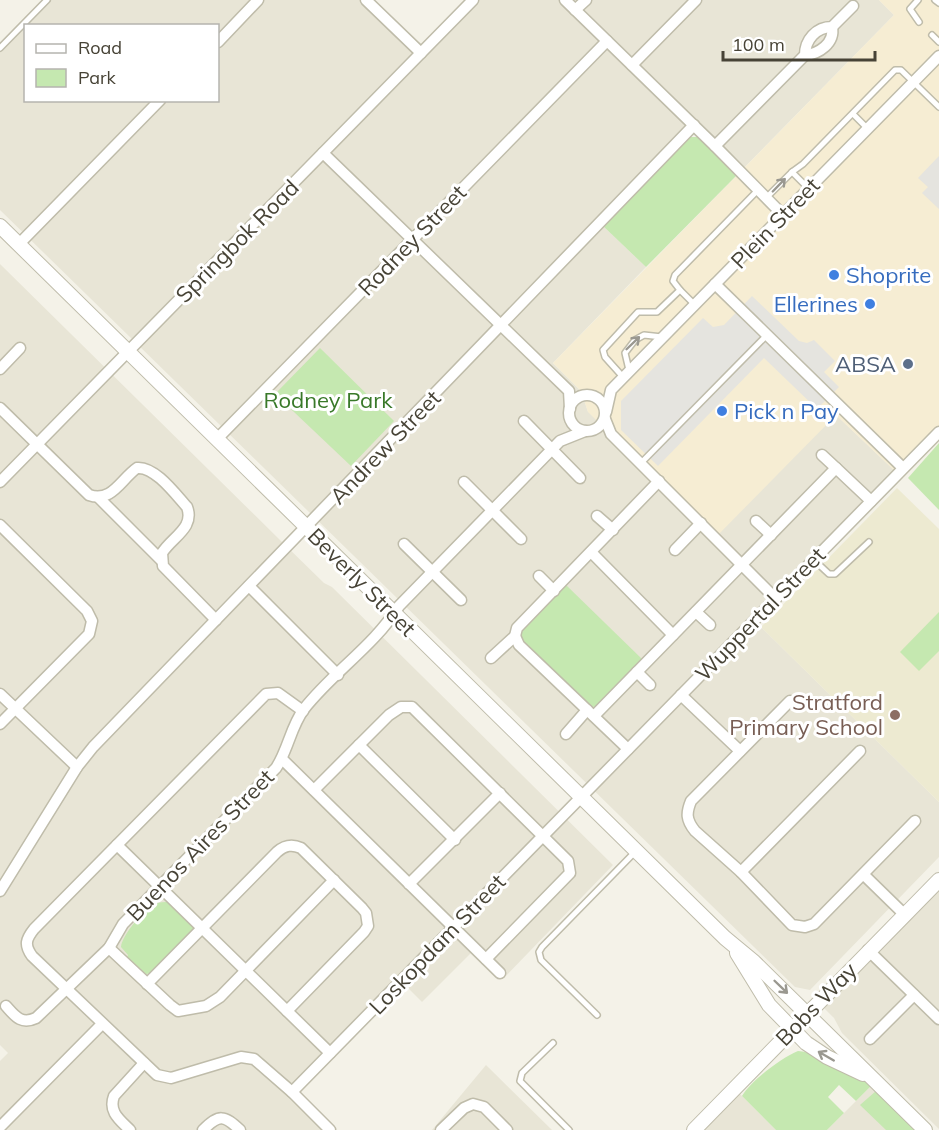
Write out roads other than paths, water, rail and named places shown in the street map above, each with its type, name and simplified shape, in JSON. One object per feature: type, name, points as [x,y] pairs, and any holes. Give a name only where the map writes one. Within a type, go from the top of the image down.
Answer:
[{"type":"street","points":[[219,41],[258,0]]},
{"type":"street","points":[[366,0],[421,53]]},
{"type":"street","name":"Springbok Road","points":[[0,482],[473,0]]},
{"type":"street","points":[[565,0],[783,215]]},
{"type":"street","points":[[575,10],[586,0]]},
{"type":"street","points":[[632,65],[696,0]]},
{"type":"street","points":[[805,55],[806,44],[817,31],[824,27],[832,27],[853,6]]},
{"type":"street","points":[[715,146],[805,55],[817,53],[831,40],[832,27]]},
{"type":"street","name":"Rodney Street","points":[[217,439],[607,41]]},
{"type":"street","name":"Plein Street","points":[[591,395],[611,390],[939,56]]},
{"type":"street","points":[[19,244],[158,102]]},
{"type":"street","name":"Andrew Street","points":[[0,891],[77,766],[143,694],[307,528],[694,125]]},
{"type":"street","points":[[323,153],[568,391],[591,395],[602,402],[611,434],[776,598]]},
{"type":"street","name":"Beverly Street","points":[[0,226],[725,938],[808,1013],[925,1130]]},
{"type":"street","points":[[716,284],[903,468]]},
{"type":"street","points":[[0,369],[20,348]]},
{"type":"street","points":[[560,441],[602,424],[611,390]]},
{"type":"street","points":[[568,391],[569,412],[574,426],[588,431],[611,434]]},
{"type":"street","points":[[394,614],[399,606],[560,441],[576,398],[591,395]]},
{"type":"street","points":[[0,408],[89,495],[99,498],[161,560],[167,571],[216,620]]},
{"type":"street","points":[[524,421],[580,478]]},
{"type":"street","name":"Wuppertal Street","points":[[581,797],[939,432]]},
{"type":"street","points":[[822,455],[871,501]]},
{"type":"street","points":[[99,498],[108,495],[137,468],[153,472],[190,513],[189,522],[165,548],[161,560]]},
{"type":"street","points":[[566,734],[637,672],[836,468]]},
{"type":"street","points":[[491,658],[515,636],[517,628],[659,481]]},
{"type":"street","points":[[464,482],[521,539]]},
{"type":"street","points":[[597,516],[613,530]]},
{"type":"street","points":[[756,521],[771,535]]},
{"type":"street","points":[[675,550],[700,523]]},
{"type":"street","points":[[0,525],[87,611],[92,621],[89,634],[0,724]]},
{"type":"street","points":[[404,544],[461,600]]},
{"type":"street","points":[[591,552],[674,635]]},
{"type":"street","points":[[538,576],[554,591]]},
{"type":"street","points":[[249,586],[338,675]]},
{"type":"street","points":[[696,612],[710,625]]},
{"type":"street","name":"Buenos Aires Street","points":[[6,1005],[19,1019],[33,1020],[110,948],[123,924],[276,768],[303,711],[388,624],[394,614]]},
{"type":"street","points":[[515,636],[519,645],[628,749]]},
{"type":"street","points":[[637,672],[650,686]]},
{"type":"street","points":[[303,711],[278,693],[266,694],[34,929],[26,943],[32,956],[157,1075],[167,1078],[249,1057],[259,1061],[330,1130]]},
{"type":"street","points":[[0,694],[77,766]]},
{"type":"street","points":[[681,695],[740,751]]},
{"type":"street","points":[[790,701],[691,801],[687,816],[688,823],[694,831],[741,873],[792,925],[805,927],[814,924],[915,820]]},
{"type":"street","points":[[314,790],[397,709],[401,706],[411,706],[500,793],[568,861],[570,873],[486,959]]},
{"type":"street","points":[[359,745],[455,840]]},
{"type":"street","points":[[741,873],[860,751]]},
{"type":"street","points":[[282,759],[500,973]]},
{"type":"street","points":[[410,884],[500,793]]},
{"type":"street","name":"Loskopdam Street","points":[[292,1092],[581,797]]},
{"type":"street","points":[[117,845],[330,1053]]},
{"type":"street","points":[[147,984],[282,847],[294,845],[301,848],[362,908],[366,913],[368,926],[287,1011]]},
{"type":"street","points":[[864,875],[904,915]]},
{"type":"street","points":[[110,948],[178,1011],[215,1003],[334,879]]},
{"type":"street","name":"Bobs Way","points":[[694,1130],[939,880]]},
{"type":"street","name":"Beverly Street","points":[[725,938],[740,957],[769,1005],[792,1029],[819,1052],[860,1072],[893,1098]]},
{"type":"street","points":[[868,950],[939,1019]]},
{"type":"street","points":[[870,1039],[914,995]]},
{"type":"street","points":[[0,1127],[102,1024]]},
{"type":"street","points":[[130,1130],[114,1114],[112,1101],[144,1063]]},
{"type":"street","points":[[441,1130],[466,1106],[473,1104],[484,1107],[507,1130]]},
{"type":"street","points":[[203,1130],[212,1121],[223,1118],[230,1120],[240,1130]]},
{"type":"lane","points":[[0,48],[47,0]]},
{"type":"lane","points":[[918,0],[910,9],[919,22]]},
{"type":"lane","points":[[935,0],[939,3]]},
{"type":"lane","points":[[932,35],[939,42]]},
{"type":"lane","points":[[695,304],[674,284],[675,275],[762,194],[803,164],[895,70],[901,70],[939,107]]},
{"type":"lane","points":[[853,114],[867,128]]},
{"type":"lane","points":[[792,172],[808,189]]},
{"type":"lane","points":[[627,374],[603,354],[603,347],[638,312],[657,312],[680,290]]},
{"type":"lane","points":[[627,374],[625,352],[635,340],[644,334],[662,337]]},
{"type":"lane","points":[[641,463],[767,335]]},
{"type":"lane","points":[[814,560],[829,574],[835,574],[869,542]]},
{"type":"lane","points":[[597,1015],[541,960],[539,952],[636,850]]},
{"type":"lane","points":[[553,1043],[522,1073],[520,1081],[569,1130]]},
{"type":"place","name":"Shoprite","points":[[834,275]]},
{"type":"place","name":"Ellerines","points":[[870,304]]},
{"type":"place","name":"ABSA","points":[[908,364]]},
{"type":"place","name":"Pick n Pay","points":[[722,411]]},
{"type":"place","name":"Stratford Primary School","points":[[895,715]]},
{"type":"park label","name":"Rodney Park","points":[[328,400]]}]
